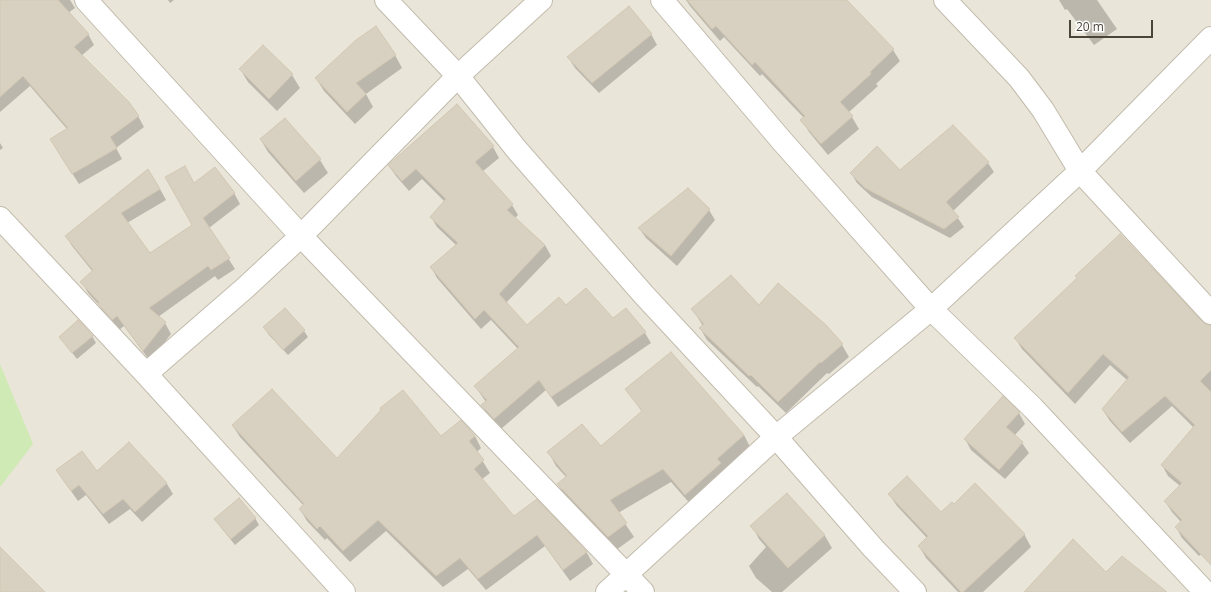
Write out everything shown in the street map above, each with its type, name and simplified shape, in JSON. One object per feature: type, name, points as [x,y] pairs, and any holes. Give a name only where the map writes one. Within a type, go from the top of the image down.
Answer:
[{"type":"street","points":[[86,0],[300,236],[643,592]]},
{"type":"street","points":[[386,0],[458,76],[517,150],[644,295],[776,438],[873,548],[915,592]]},
{"type":"street","points":[[146,374],[245,288],[300,236],[458,76],[541,0]]},
{"type":"street","points":[[662,0],[782,141],[931,309],[1033,408],[1205,592]]},
{"type":"street","points":[[945,0],[1019,78],[1043,110],[1080,171],[1211,313]]},
{"type":"street","points":[[607,592],[776,438],[931,309],[1080,171],[1211,38]]},
{"type":"street","points":[[0,218],[146,374],[344,592]]},
{"type":"shaded area","points":[[0,0],[1211,0],[1211,592],[0,592]]},
{"type":"green space","points":[[0,364],[33,444],[0,487]]},
{"type":"building","points":[[0,0],[58,0],[89,34],[74,47],[129,102],[139,116],[110,137],[117,148],[72,174],[50,139],[68,128],[23,76],[0,97]]},
{"type":"building","points":[[687,0],[847,0],[894,49],[870,72],[871,74],[840,102],[853,116],[821,144],[800,120],[805,116],[755,62],[752,65],[716,26],[712,29]]},
{"type":"building","points":[[629,6],[652,34],[592,83],[567,57]]},
{"type":"building","points":[[376,26],[396,55],[356,83],[366,94],[347,112],[315,78],[356,40]]},
{"type":"building","points":[[263,45],[293,74],[269,99],[239,69]]},
{"type":"building","points":[[457,104],[494,146],[475,162],[513,204],[507,210],[545,245],[499,294],[527,325],[559,297],[566,305],[586,288],[613,318],[626,308],[646,332],[551,397],[539,380],[494,419],[481,405],[487,400],[474,386],[519,347],[484,310],[475,319],[430,267],[458,243],[430,217],[446,199],[416,169],[402,181],[388,165]]},
{"type":"building","points":[[285,118],[321,159],[296,181],[260,139]]},
{"type":"building","points":[[953,125],[989,162],[946,202],[959,217],[944,229],[865,188],[850,173],[877,146],[900,170]]},
{"type":"building","points":[[185,166],[194,183],[215,167],[235,193],[203,218],[230,258],[211,270],[208,266],[149,308],[166,322],[143,351],[117,316],[112,320],[98,304],[99,302],[80,282],[93,270],[65,236],[148,169],[160,189],[121,213],[150,253],[192,225],[165,177]]},
{"type":"building","points":[[688,188],[710,209],[671,256],[638,228]]},
{"type":"building","points":[[1120,234],[1202,321],[1207,325],[1211,325],[1211,370],[1200,381],[1211,392],[1211,565],[1175,527],[1182,520],[1164,501],[1182,483],[1161,465],[1195,425],[1165,396],[1122,432],[1102,409],[1129,377],[1103,354],[1068,393],[1014,338],[1077,278],[1075,276]]},
{"type":"building","points":[[731,275],[759,305],[778,283],[826,325],[843,344],[821,363],[820,362],[778,402],[751,375],[749,376],[699,328],[704,324],[691,309]]},
{"type":"building","points":[[285,308],[305,330],[283,350],[263,327]]},
{"type":"building","points":[[78,320],[93,336],[72,353],[59,337]]},
{"type":"building","points":[[671,352],[744,435],[717,459],[721,463],[685,495],[663,469],[610,500],[627,523],[608,537],[557,484],[567,476],[547,452],[582,424],[601,446],[642,411],[625,389]]},
{"type":"building","points":[[272,389],[337,458],[381,410],[380,408],[403,390],[441,436],[461,420],[475,436],[469,441],[484,460],[474,469],[514,516],[537,499],[587,552],[563,570],[537,535],[478,579],[460,558],[436,576],[378,520],[343,551],[320,526],[317,529],[299,509],[304,504],[232,425]]},
{"type":"building","points":[[1003,396],[1020,412],[1006,427],[1023,442],[999,470],[964,439]]},
{"type":"building","points":[[129,442],[167,483],[135,512],[123,499],[103,514],[79,485],[71,491],[56,470],[82,451],[97,471]]},
{"type":"building","points":[[907,476],[941,512],[952,502],[954,504],[975,483],[1025,534],[963,592],[961,592],[918,546],[928,536],[888,494]]},
{"type":"building","points":[[787,493],[825,535],[788,568],[750,526]]},
{"type":"building","points":[[239,498],[256,518],[231,539],[214,519]]},
{"type":"building","points":[[1073,539],[1106,572],[1122,556],[1167,592],[1024,592]]},
{"type":"building","points":[[0,547],[45,592],[0,592]]}]
